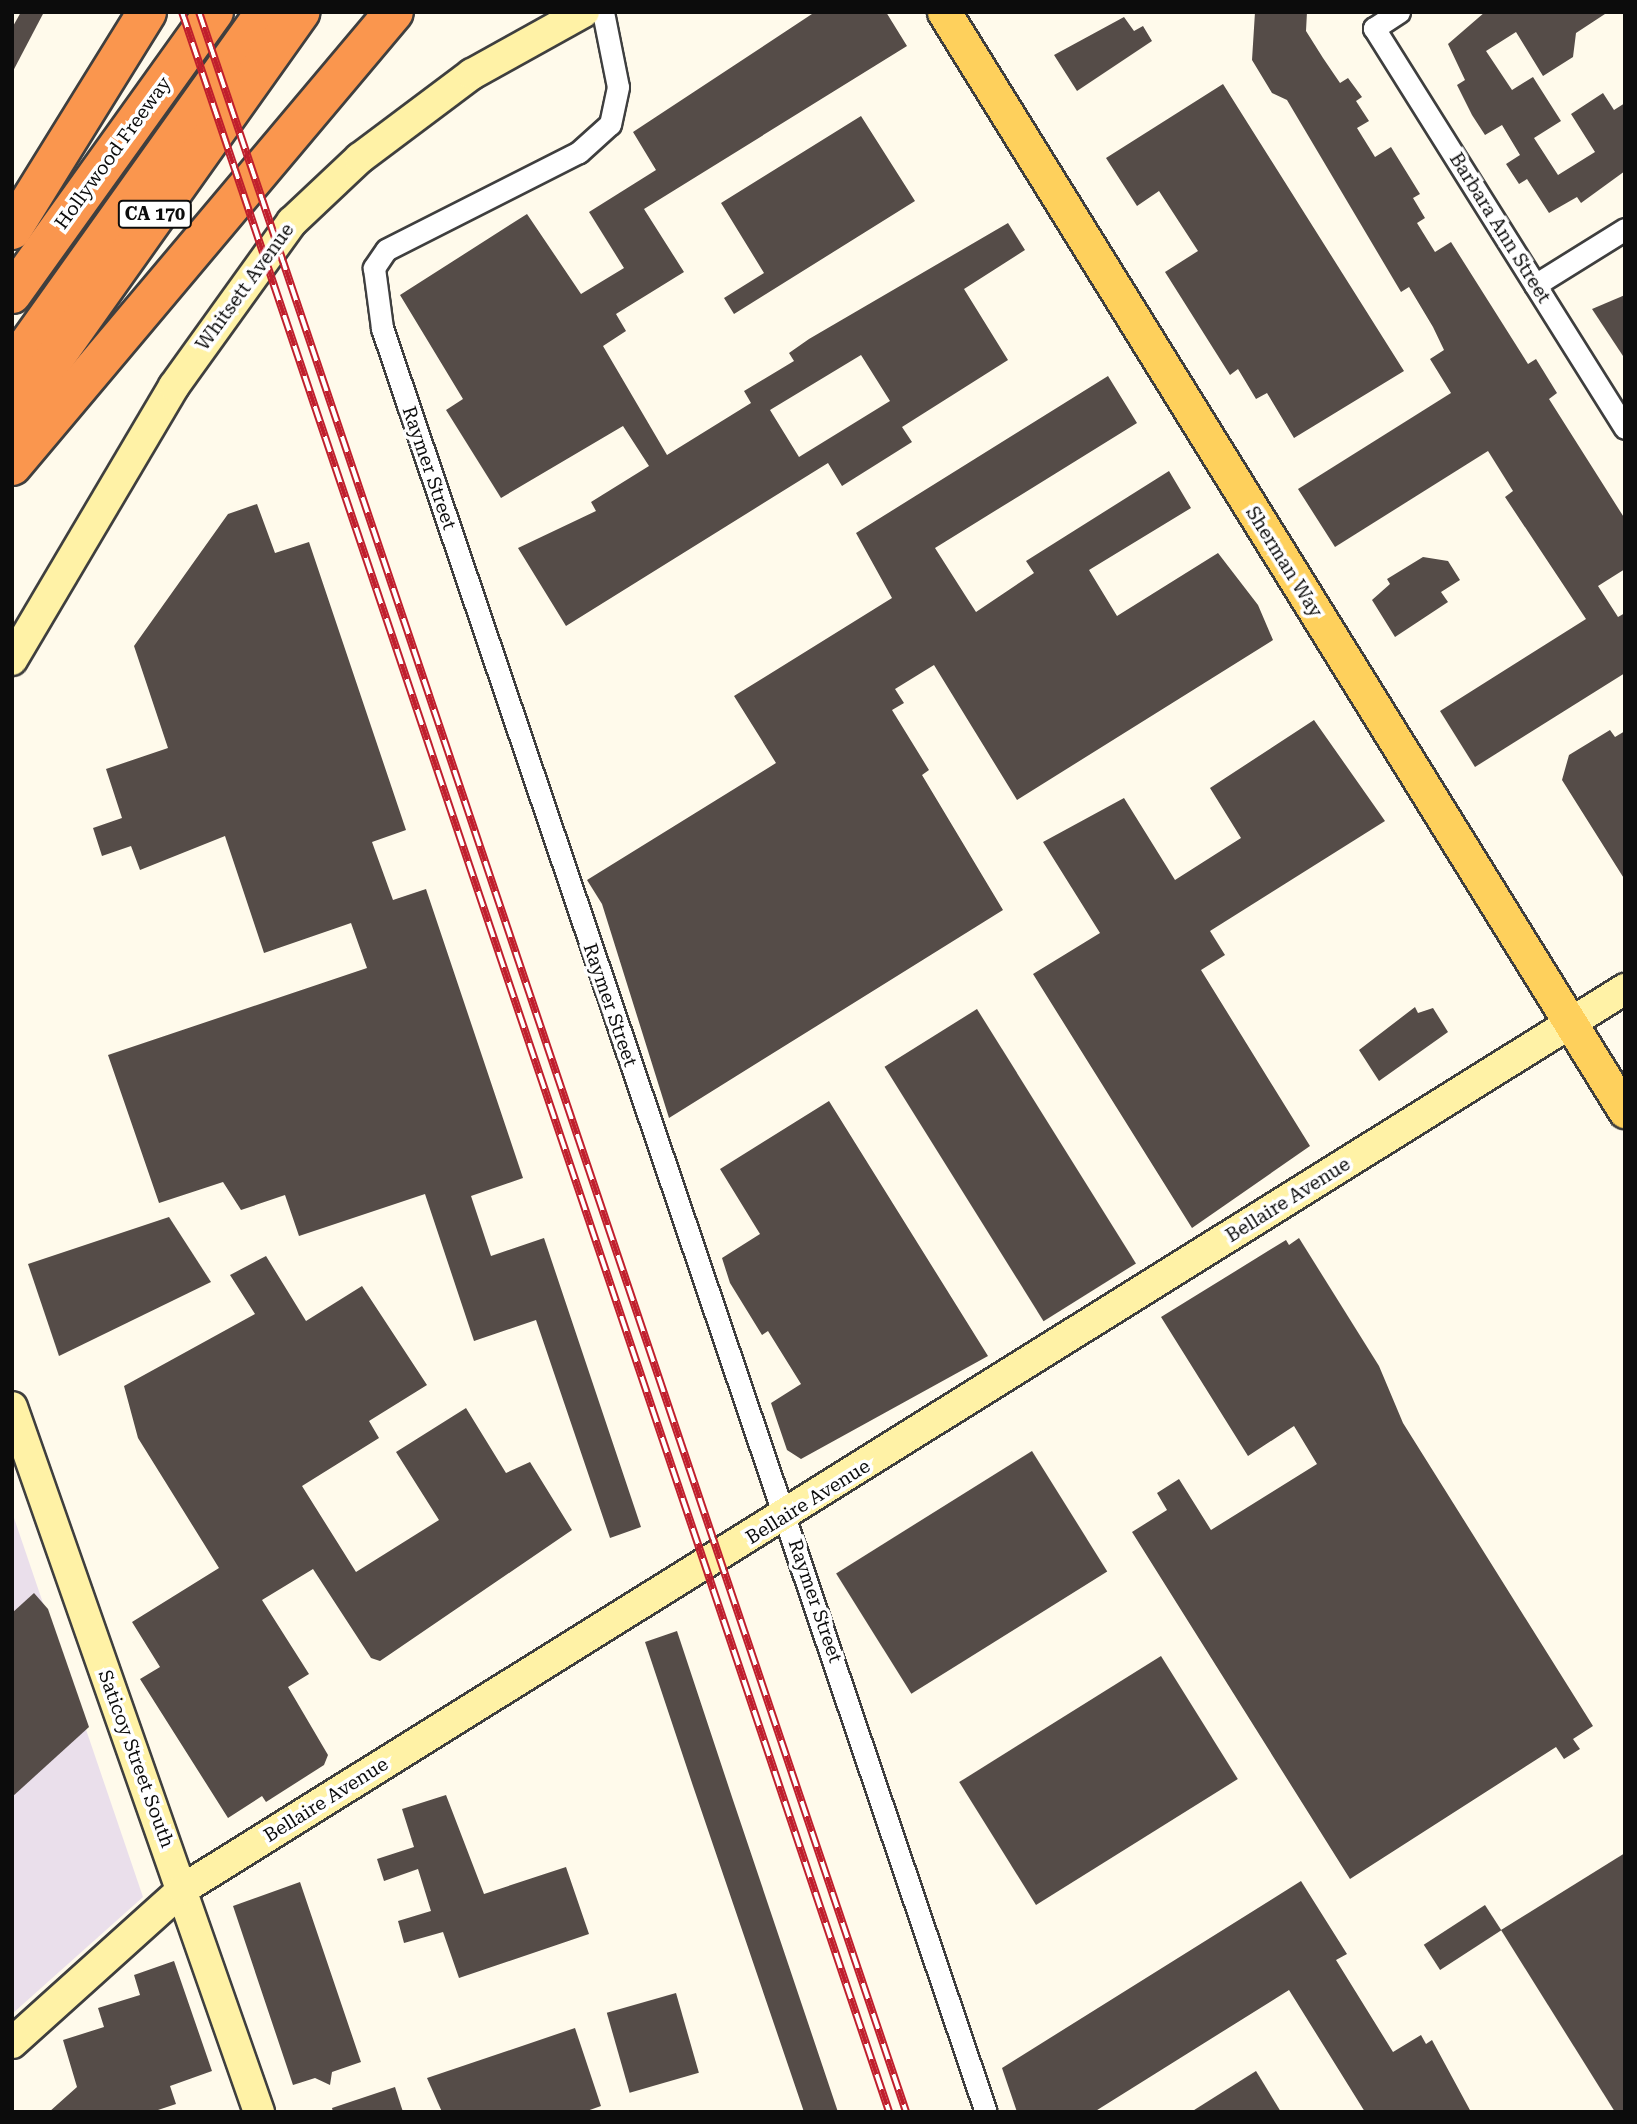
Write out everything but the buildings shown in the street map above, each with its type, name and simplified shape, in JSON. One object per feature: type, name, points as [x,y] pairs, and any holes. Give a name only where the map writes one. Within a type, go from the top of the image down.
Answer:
[{"type":"highway","points":[[12,230],[147,12]]},
{"type":"highway","name":"Hollywood Freeway","points":[[12,294],[214,12]]},
{"type":"highway","points":[[12,333],[242,12]]},
{"type":"highway","points":[[12,367],[265,12]]},
{"type":"highway","name":"CA 170","points":[[12,418],[300,12]]},
{"type":"highway","points":[[12,466],[394,12]]},
{"type":"main road","name":"Sherman Way","points":[[944,12],[1625,1111]]},
{"type":"street","name":"Whitsett Avenue","points":[[12,660],[174,386],[292,222],[360,158],[472,74],[583,12]]},
{"type":"street","name":"Raymer Street","points":[[603,12],[618,87],[610,124],[579,152],[386,250],[374,268],[382,328],[986,2112]]},
{"type":"street","name":"Barbara Ann Street","points":[[1399,12],[1374,28],[1625,428]]},
{"type":"street","points":[[1535,285],[1625,229]]},
{"type":"street","name":"Bellaire Avenue","points":[[12,2043],[183,1889],[786,1516],[1625,989]]},
{"type":"street","name":"Saticoy Street South","points":[[12,1407],[259,2112]]},
{"type":"shaded area","points":[[12,1512],[143,1897],[12,2014]]},
{"type":"railway","points":[[182,12],[889,2112]]},
{"type":"railway","points":[[199,12],[906,2112]]}]
